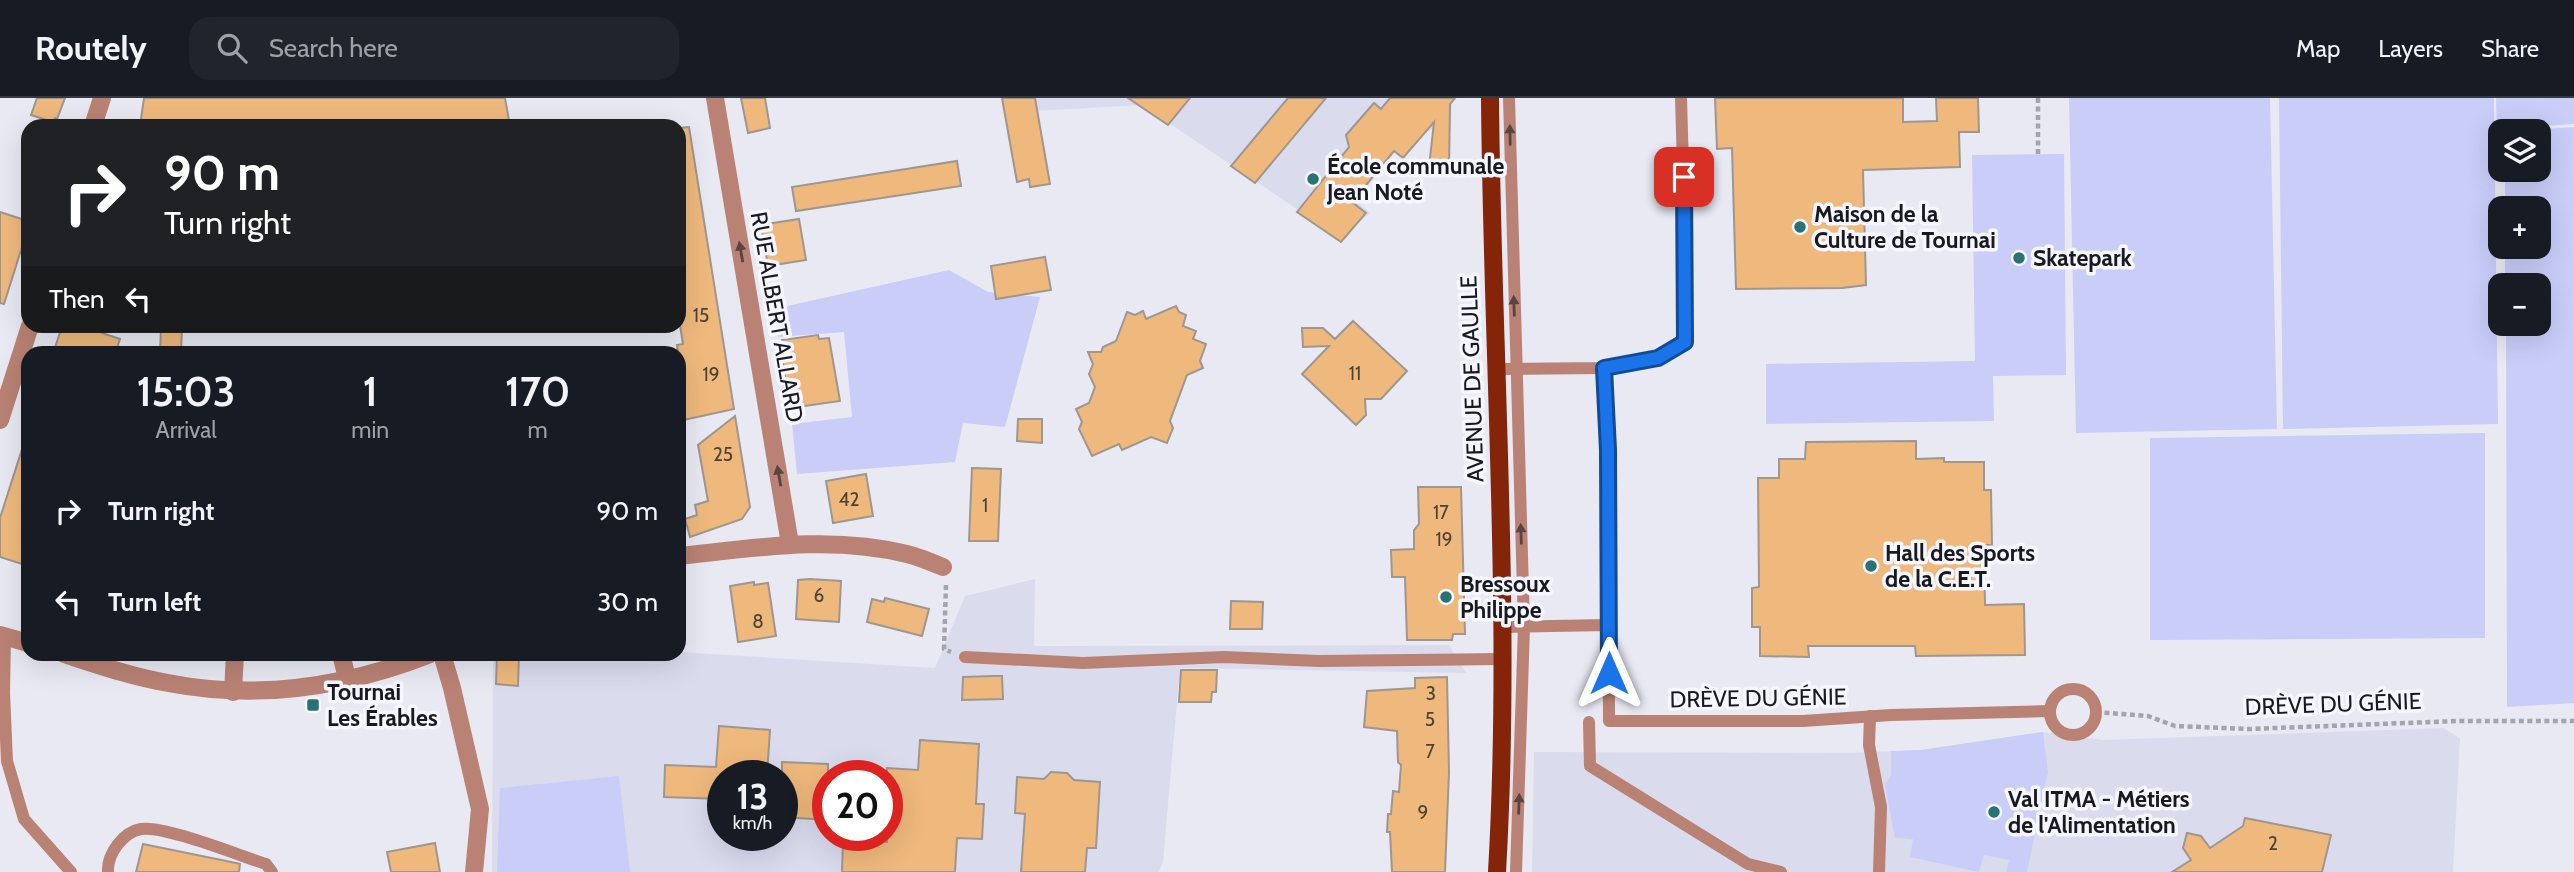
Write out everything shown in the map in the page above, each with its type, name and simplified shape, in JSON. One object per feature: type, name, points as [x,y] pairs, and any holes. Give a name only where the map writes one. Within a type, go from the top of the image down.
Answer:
[{"type":"main road","name":"AVENUE DE GAULLE","points":[[1490,98],[1503,627],[1502,782],[1497,872]]},
{"type":"street","points":[[95,119],[102,98]]},
{"type":"street","name":"RUE ALBERT ALLARD","points":[[715,98],[790,544]]},
{"type":"street","points":[[0,420],[21,354]]},
{"type":"street","points":[[686,555],[790,544],[844,544],[907,554],[943,566]]},
{"type":"street","points":[[3,636],[21,641]]},
{"type":"street","points":[[89,661],[166,683],[233,692],[310,688],[413,661]]},
{"type":"street","points":[[233,692],[235,661]]},
{"type":"street","points":[[343,661],[347,678]]},
{"type":"street","points":[[444,661],[480,809],[474,872]]},
{"type":"lane","points":[[1509,98],[1524,626],[1516,872]]},
{"type":"lane","points":[[1496,369],[1604,368],[1658,358],[1685,342],[1686,271],[1681,98]]},
{"type":"lane","name":"DRÈVE DU GÉNIE","points":[[1604,368],[1608,450],[1609,721],[1803,721],[1870,716],[2050,711]]},
{"type":"lane","points":[[1503,627],[1609,625]]},
{"type":"lane","points":[[3,636],[8,761],[24,818],[71,872]]},
{"type":"lane","points":[[965,657],[1083,663],[1224,657],[1319,661],[1503,659]]},
{"type":"lane","points":[[2070,689],[2078,690],[2091,698],[2096,712],[2092,726],[2072,735],[2065,734],[2054,725],[2050,711],[2056,696],[2070,689]]},
{"type":"lane","points":[[1870,716],[1869,745],[1881,807],[1879,872]]},
{"type":"lane","points":[[1589,722],[1590,766],[1748,864],[1781,872]]},
{"type":"lane","points":[[108,872],[114,851],[123,837],[140,829],[159,830],[266,864],[272,872]]},
{"type":"path","points":[[2038,98],[2038,154]]},
{"type":"path","points":[[943,566],[947,590],[944,649],[965,657]]},
{"type":"path","name":"DRÈVE DU GÉNIE","points":[[2096,712],[2148,716],[2175,726],[2249,729],[2458,721],[2574,721]]},
{"type":"shaded area","name":"École communale Jean Noté","points":[[1014,98],[1452,98],[1451,131],[1405,130],[1409,146],[1403,158],[1395,151],[1356,201],[1370,213],[1340,238],[1142,105],[1016,112]]},
{"type":"shaded area","points":[[2069,98],[2270,98],[2277,429],[2076,433]]},
{"type":"shaded area","points":[[2279,98],[2494,98],[2494,119],[2488,119],[2488,182],[2495,182],[2495,196],[2488,196],[2488,259],[2496,259],[2496,273],[2488,273],[2488,336],[2497,336],[2498,424],[2283,429]]},
{"type":"shaded area","points":[[2496,98],[2574,98],[2574,124],[2551,125],[2551,119],[2497,119]]},
{"type":"shaded area","points":[[2574,127],[2574,703],[2507,707],[2506,336],[2551,336],[2551,273],[2505,273],[2505,259],[2551,259],[2551,196],[2505,196],[2505,182],[2551,182],[2551,129]]},
{"type":"shaded area","name":"Skatepark","points":[[2064,154],[2066,375],[1993,376],[1994,421],[1766,424],[1766,364],[1975,361],[1972,155]]},
{"type":"shaded area","points":[[949,270],[988,292],[1040,297],[1005,427],[963,423],[955,462],[797,474],[792,424],[852,417],[844,332],[778,337],[783,307]]},
{"type":"shaded area","points":[[2485,433],[2485,638],[2150,640],[2150,438]]},
{"type":"shaded area","points":[[1035,579],[1034,646],[1449,645],[1466,673],[1180,668],[1163,861],[1159,872],[492,872],[493,661],[686,661],[686,652],[935,668],[965,596]]},
{"type":"shaded area","name":"Val ITMA - Métiers de l'Alimentation","points":[[2443,728],[2460,738],[2453,872],[1532,872],[1534,752],[1845,753],[1921,750],[2043,732],[2103,740]]},
{"type":"shaded area","points":[[2043,732],[2048,772],[2027,872],[2006,872],[2009,860],[1984,855],[1979,872],[1910,857],[1913,839],[1895,838],[1885,785],[1891,775],[1891,751],[1921,750]]},
{"type":"shaded area","points":[[619,776],[630,872],[497,872],[500,788]]},
{"type":"building","points":[[37,98],[65,98],[57,119],[31,115]]},
{"type":"building","points":[[144,98],[505,98],[509,119],[141,119]]},
{"type":"building","points":[[741,98],[765,98],[770,128],[748,133]]},
{"type":"building","points":[[1002,98],[1035,98],[1050,184],[1030,187],[1029,179],[1017,182]]},
{"type":"building","points":[[1128,98],[1190,98],[1168,125]]},
{"type":"building","points":[[1288,98],[1326,98],[1255,183],[1231,166]]},
{"type":"building","points":[[1390,98],[1455,98],[1450,104],[1449,170],[1429,167],[1434,122],[1403,158],[1394,151],[1352,202],[1366,213],[1341,242],[1297,212],[1349,147],[1346,135],[1374,103],[1381,109]]},
{"type":"building","name":"Maison de la Culture de Tournai","points":[[1715,98],[1903,98],[1903,122],[1937,121],[1936,98],[1978,98],[1979,132],[1959,132],[1960,167],[1863,170],[1866,285],[1842,288],[1736,289],[1732,148],[1717,149]]},
{"type":"building","points":[[686,127],[689,127],[734,409],[686,419],[686,346],[677,345],[683,344],[681,333],[686,333]]},
{"type":"building","points":[[957,161],[961,186],[796,211],[792,187]]},
{"type":"building","points":[[0,212],[21,219],[21,250],[4,304],[0,303]]},
{"type":"building","points":[[799,219],[806,260],[768,266],[761,225]]},
{"type":"building","points":[[1045,257],[1051,290],[996,299],[991,266]]},
{"type":"building","points":[[1176,306],[1179,312],[1186,315],[1183,326],[1196,331],[1193,339],[1206,344],[1200,361],[1203,368],[1187,375],[1170,421],[1173,428],[1167,443],[1151,437],[1122,450],[1119,444],[1092,456],[1079,429],[1082,422],[1076,409],[1089,403],[1095,387],[1089,374],[1093,364],[1088,352],[1101,352],[1103,347],[1116,341],[1127,312],[1135,315],[1143,311],[1146,319]]},
{"type":"building","points":[[1353,321],[1407,371],[1381,399],[1365,399],[1366,415],[1356,425],[1302,374],[1329,346],[1303,347],[1302,328],[1323,328],[1335,339]]},
{"type":"building","points":[[60,333],[102,333],[120,339],[118,346],[56,346]]},
{"type":"building","points":[[161,333],[182,333],[181,346],[160,346]]},
{"type":"building","points":[[818,335],[819,339],[829,338],[840,401],[790,408],[781,351],[782,340]]},
{"type":"building","points":[[735,416],[750,507],[742,519],[690,537],[686,519],[697,515],[695,505],[708,501],[698,445]]},
{"type":"building","points":[[1018,419],[1042,419],[1042,443],[1017,441]]},
{"type":"building","name":"Hall des Sports de la C.E.T.","points":[[1916,441],[1916,459],[1944,458],[1944,462],[1984,462],[1984,490],[1991,490],[1992,545],[1984,545],[1985,605],[2024,604],[2025,655],[1916,656],[1915,646],[1808,646],[1809,657],[1760,656],[1760,627],[1752,627],[1752,588],[1759,587],[1758,478],[1779,478],[1779,459],[1805,459],[1806,442]]},
{"type":"building","points":[[21,452],[21,564],[0,557],[0,518]]},
{"type":"building","points":[[972,468],[1001,469],[998,541],[969,541]]},
{"type":"building","points":[[866,474],[873,516],[833,523],[826,481]]},
{"type":"building","points":[[1418,487],[1461,487],[1465,634],[1453,634],[1452,640],[1407,640],[1405,577],[1392,577],[1391,550],[1414,549],[1414,530],[1419,524]]},
{"type":"building","points":[[798,580],[841,581],[839,622],[796,619]]},
{"type":"building","points":[[754,582],[754,585],[768,583],[776,636],[738,642],[730,586]]},
{"type":"building","points":[[885,598],[929,609],[922,636],[867,622],[872,599],[884,602]]},
{"type":"building","points":[[1231,601],[1263,602],[1262,629],[1230,629]]},
{"type":"building","points":[[497,661],[519,661],[518,686],[496,684]]},
{"type":"building","points":[[1181,670],[1217,670],[1216,692],[1212,692],[1211,702],[1179,702]]},
{"type":"building","points":[[1002,676],[1003,699],[962,700],[963,677]]},
{"type":"building","points":[[1447,677],[1449,772],[1445,872],[1392,872],[1390,832],[1387,832],[1393,791],[1399,792],[1401,765],[1398,762],[1397,731],[1364,727],[1367,691],[1415,688],[1415,678]]},
{"type":"building","points":[[719,726],[770,730],[768,760],[717,760]]},
{"type":"building","points":[[920,740],[979,744],[976,804],[984,804],[982,839],[957,838],[955,872],[842,872],[843,851],[903,851],[903,769],[918,770]]},
{"type":"building","points":[[798,763],[812,763],[812,819],[798,818]]},
{"type":"building","points":[[665,765],[707,767],[707,798],[664,797]]},
{"type":"building","points":[[1051,772],[1067,773],[1074,780],[1100,782],[1096,848],[1087,848],[1085,872],[1021,872],[1025,814],[1015,813],[1017,777],[1044,779]]},
{"type":"building","points":[[2245,818],[2331,835],[2322,872],[2172,872],[2191,860],[2183,848],[2187,833],[2201,836],[2210,848],[2243,826]]},
{"type":"building","points":[[435,843],[440,872],[391,872],[387,852]]},
{"type":"building","points":[[143,844],[240,864],[239,872],[136,872]]},
{"type":"place","name":"École communale Jean Noté","points":[[1313,179]]},
{"type":"place","name":"Maison de la Culture de Tournai","points":[[1800,227]]},
{"type":"place","name":"Skatepark","points":[[2019,258]]},
{"type":"place","name":"Hall des Sports de la C.E.T.","points":[[1871,566]]},
{"type":"place","name":"Bressoux Philippe","points":[[1446,597]]},
{"type":"place","name":"Tournai Les Érables","points":[[313,705]]},
{"type":"place","name":"Val ITMA - Métiers de l'Alimentation","points":[[1994,812]]},
{"type":"route","points":[[1609,673],[1608,450],[1604,368],[1658,358],[1685,342],[1684,177]]}]
